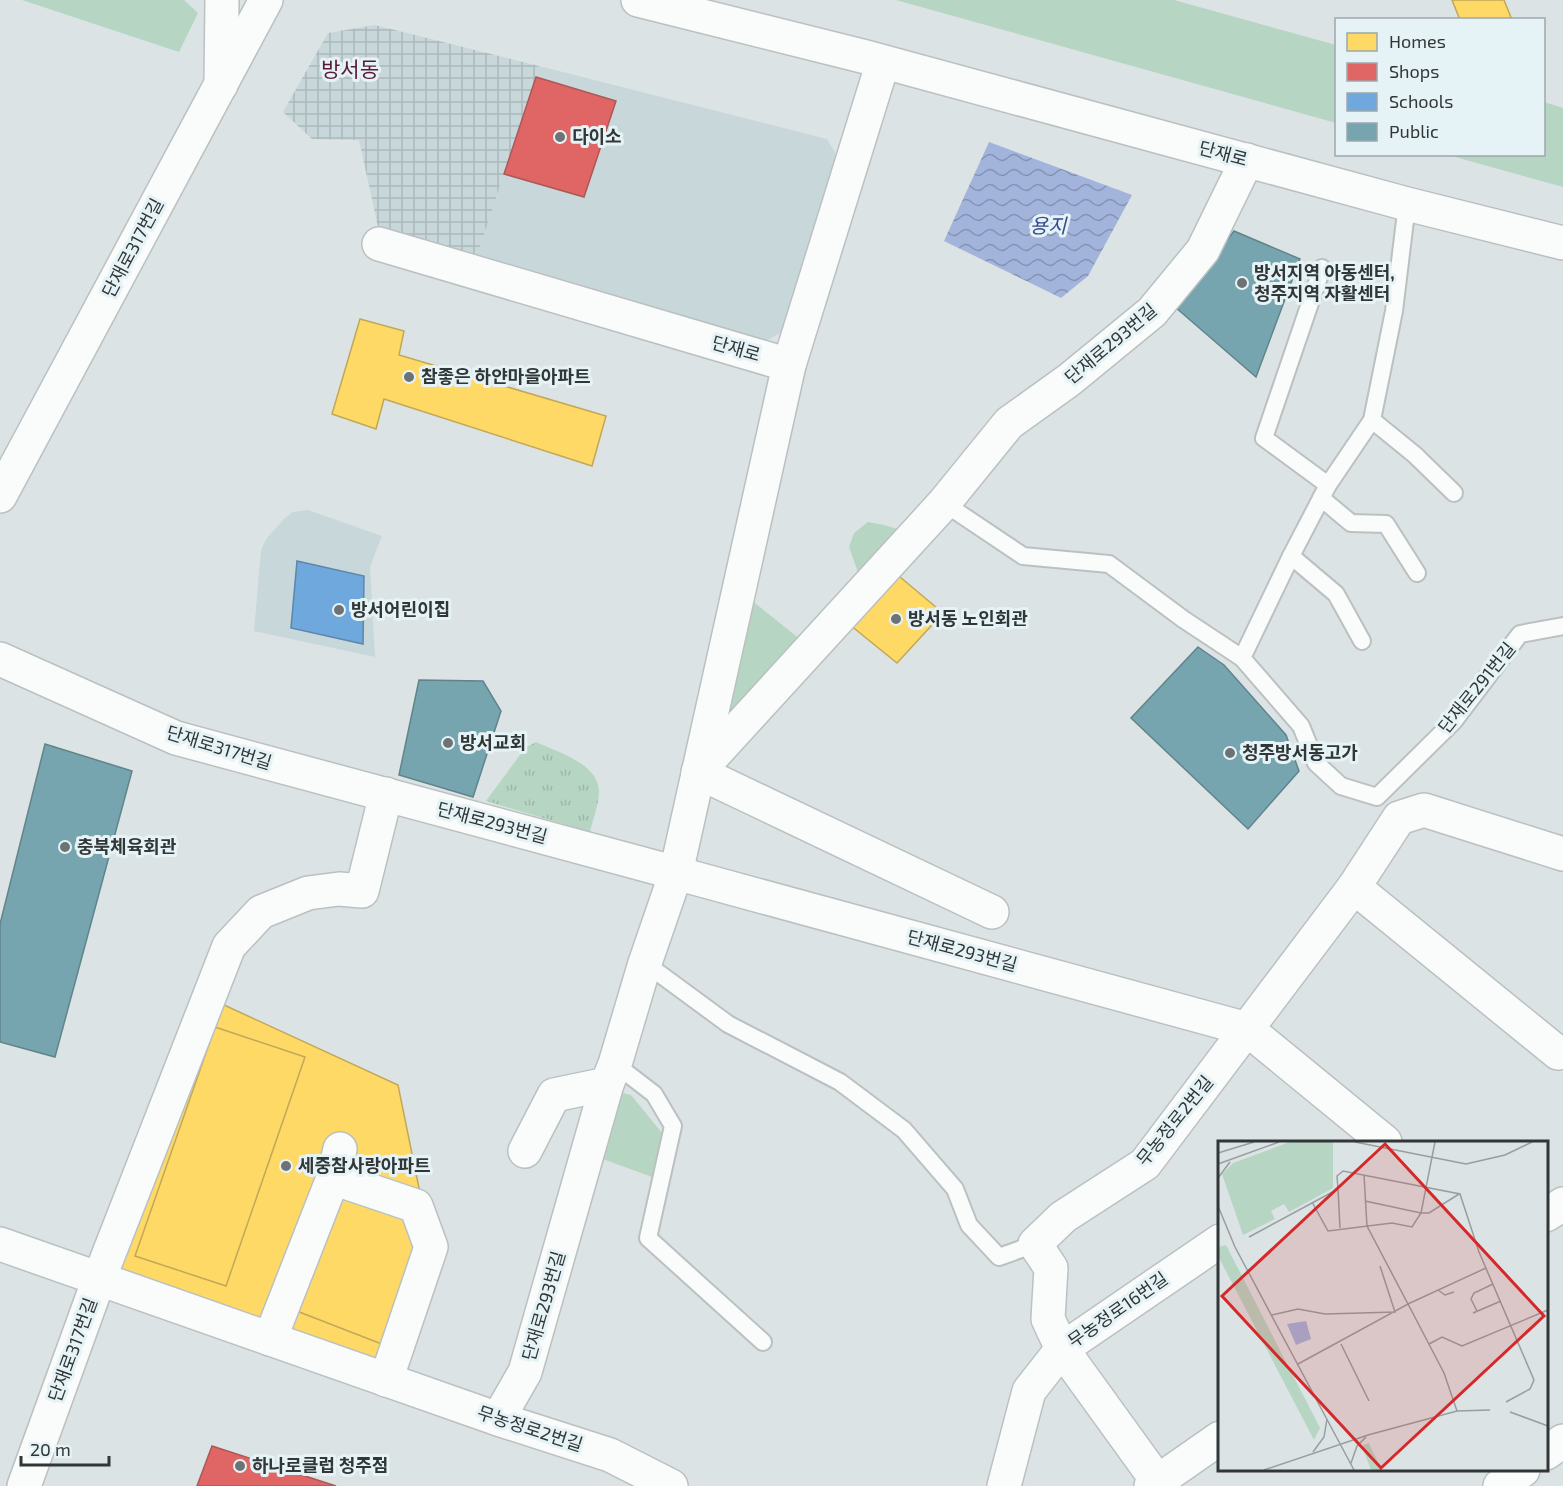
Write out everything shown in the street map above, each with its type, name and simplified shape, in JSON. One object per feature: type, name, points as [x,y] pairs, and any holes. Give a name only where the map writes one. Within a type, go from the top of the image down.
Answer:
[{"type":"street","points":[[221,85],[222,0]]},
{"type":"street","name":"단재로317번길","points":[[0,496],[266,0]]},
{"type":"street","name":"단재로","points":[[638,0],[883,62],[1407,204],[1563,243]]},
{"type":"street","points":[[789,365],[883,62]]},
{"type":"street","name":"단재로293번길","points":[[699,772],[944,503],[1009,423],[1069,380],[1152,312],[1203,250],[1247,160]]},
{"type":"street","name":"단재로","points":[[379,244],[789,365]]},
{"type":"street","name":"단재로293번길","points":[[498,1419],[525,1372],[611,1074],[645,963],[676,873],[789,365]]},
{"type":"street","name":"단재로317번길","points":[[0,659],[176,738],[308,774]]},
{"type":"street","points":[[699,772],[992,912]]},
{"type":"street","name":"단재로293번길","points":[[308,774],[1247,1029]]},
{"type":"street","points":[[99,1279],[229,946],[261,912],[270,908],[308,893],[339,889],[362,891],[386,795]]},
{"type":"street","points":[[1388,808],[1424,810],[1563,854]]},
{"type":"street","name":"무농정로2번길","points":[[1035,1244],[1063,1217],[1145,1164],[1354,887],[1388,808]]},
{"type":"street","points":[[1354,887],[1561,1048]]},
{"type":"street","points":[[1247,1029],[1374,1140]]},
{"type":"street","points":[[525,1151],[554,1095],[611,1074]]},
{"type":"street","points":[[270,1339],[336,1164],[416,1206],[431,1247],[386,1380]]},
{"type":"street","points":[[1548,1214],[1563,1204]]},
{"type":"street","name":"무농정로16번길","points":[[1218,1242],[1062,1349],[1156,1484],[1218,1439]]},
{"type":"street","name":"단재로317번길","points":[[0,1244],[99,1279],[24,1486]]},
{"type":"street","points":[[1004,1486],[1029,1391],[1062,1349],[1048,1319],[1051,1268],[1035,1244]]},
{"type":"street","name":"무농정로2번길","points":[[99,1279],[498,1419],[610,1455],[671,1486]]},
{"type":"street","points":[[1548,1452],[1563,1441]]},
{"type":"street","points":[[1500,1486],[1522,1471]]},
{"type":"lane","points":[[1242,658],[1324,491],[1372,420],[1394,311],[1407,204]]},
{"type":"lane","points":[[1322,268],[1264,438],[1324,491],[1351,523],[1386,524],[1417,573]]},
{"type":"lane","points":[[1372,420],[1415,455],[1455,493]]},
{"type":"lane","points":[[944,503],[1023,556],[1109,564],[1183,619],[1242,658],[1301,726],[1316,763],[1341,786],[1388,808]]},
{"type":"lane","points":[[1291,556],[1336,594],[1362,641]]},
{"type":"lane","name":"단재로291번길","points":[[1388,808],[1520,634],[1563,626]]},
{"type":"lane","name":"무농정로2번길","points":[[645,963],[728,1024],[840,1082],[904,1130],[955,1189],[969,1225],[999,1257],[1035,1244]]},
{"type":"lane","points":[[611,1074],[654,1094],[674,1126],[648,1238],[763,1342]]},
{"type":"shaded area","points":[[375,25],[539,66],[477,256],[378,227],[359,140],[312,139],[283,112],[328,33]]},
{"type":"shaded area","name":"다이소","points":[[539,66],[827,139],[841,163],[790,327],[763,343],[477,256]]},
{"type":"shaded area","points":[[308,510],[382,536],[370,567],[375,657],[254,631],[261,550],[267,538],[285,518],[293,512]]},
{"type":"green space","points":[[22,0],[184,0],[198,13],[179,52]]},
{"type":"green space","points":[[896,0],[1174,0],[1335,45],[1335,123]]},
{"type":"green space","points":[[1545,102],[1563,108],[1563,187],[1452,156],[1545,156]]},
{"type":"green space","points":[[868,522],[907,532],[899,536],[858,572],[849,547],[854,533]]},
{"type":"green space","points":[[750,599],[801,640],[715,743]]},
{"type":"green space","points":[[536,742],[575,760],[592,773],[597,781],[599,796],[590,832],[486,801],[525,748]]},
{"type":"green space","points":[[614,1091],[631,1095],[662,1133],[652,1177],[600,1158]]},
{"type":"water","name":"용지","points":[[989,142],[1132,195],[1088,276],[1061,298],[944,241]]},
{"type":"building: Homes","points":[[1452,0],[1504,0],[1511,18],[1459,18]]},
{"type":"building: Homes","name":"참좋은 하얀마을아파트","points":[[360,319],[404,331],[399,355],[606,416],[592,466],[384,399],[376,429],[332,414]]},
{"type":"building: Homes","name":"방서동 노인회관","points":[[894,572],[943,613],[897,663],[850,625]]},
{"type":"building: Homes","name":"세중참사랑아파트","points":[[224,1005],[398,1085],[431,1247],[391,1365],[120,1271],[211,1017]]},
{"type":"building: Homes","points":[[215,1027],[305,1057],[226,1286],[135,1256]]},
{"type":"building: Homes","points":[[335,1183],[413,1208],[428,1245],[392,1348],[289,1308]]},
{"type":"building: Shops","name":"다이소","points":[[536,77],[616,101],[584,197],[504,174]]},
{"type":"building: Shops","name":"하나로클럽 청주점","points":[[212,1446],[336,1486],[197,1486]]},
{"type":"building: Schools","name":"방서어린이집","points":[[297,561],[364,576],[363,644],[291,628]]},
{"type":"building: Public","name":"방서지역 아동센터, 청주지역 자활센터","points":[[1234,231],[1300,259],[1256,377],[1175,307]]},
{"type":"building: Public","name":"청주방서동고가","points":[[1198,647],[1224,665],[1286,735],[1299,771],[1248,829],[1131,718]]},
{"type":"building: Public","name":"방서교회","points":[[419,680],[483,681],[501,711],[473,797],[399,775]]},
{"type":"building: Public","name":"충북체육회관","points":[[45,744],[132,771],[55,1057],[0,1042],[0,924]]},
{"type":"place","name":"다이소","points":[[560,137]]},
{"type":"place","name":"방서지역 아동센터, 청주지역 자활센터","points":[[1242,283]]},
{"type":"place","name":"참좋은 하얀마을아파트","points":[[409,377]]},
{"type":"place","name":"방서어린이집","points":[[339,610]]},
{"type":"place","name":"방서동 노인회관","points":[[896,619]]},
{"type":"place","name":"방서교회","points":[[448,743]]},
{"type":"place","name":"청주방서동고가","points":[[1230,753]]},
{"type":"place","name":"충북체육회관","points":[[65,847]]},
{"type":"place","name":"세중참사랑아파트","points":[[286,1166]]},
{"type":"place","name":"하나로클럽 청주점","points":[[240,1466]]},
{"type":"district","name":"방서동","points":[[350,70]]}]
